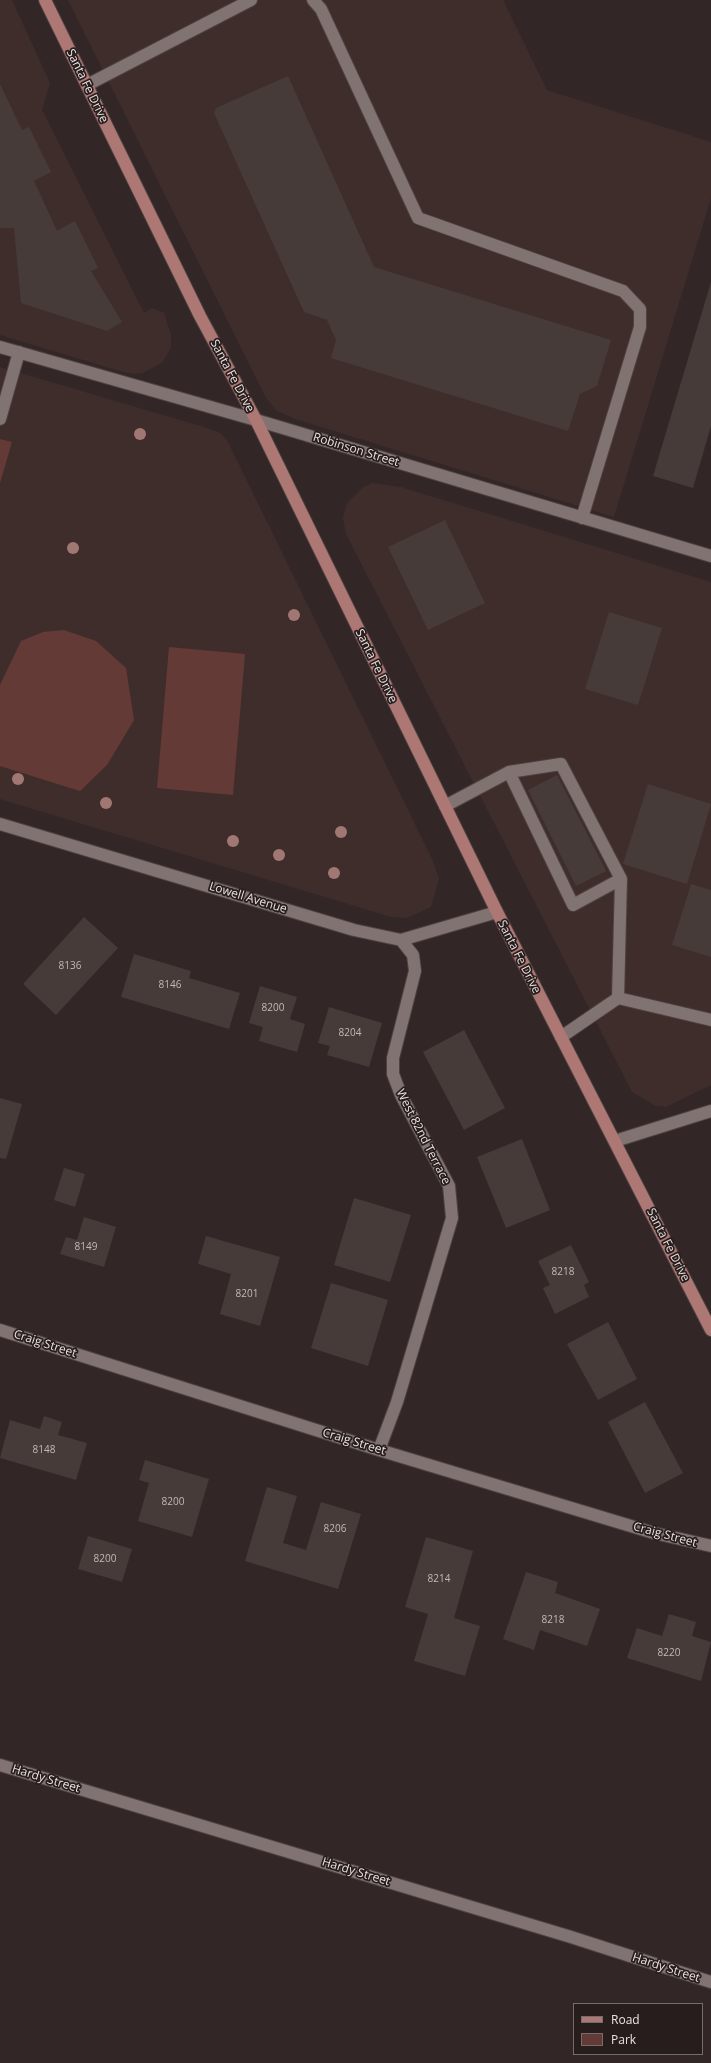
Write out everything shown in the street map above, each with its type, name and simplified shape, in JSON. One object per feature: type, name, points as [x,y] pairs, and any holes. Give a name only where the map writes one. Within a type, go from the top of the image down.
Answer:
[{"type":"main road","name":"Santa Fe Drive","points":[[45,0],[200,316],[256,420],[497,912],[711,1330]]},
{"type":"street","points":[[87,85],[250,0]]},
{"type":"street","points":[[313,0],[321,9],[418,218],[623,291],[640,309],[640,327],[582,518]]},
{"type":"street","name":"Robinson Street","points":[[0,347],[256,420],[711,556]]},
{"type":"street","points":[[0,418],[19,352]]},
{"type":"street","points":[[444,806],[509,772],[561,764],[621,879],[618,998]]},
{"type":"street","points":[[509,772],[573,905],[621,879]]},
{"type":"street","name":"Lowell Avenue","points":[[0,824],[354,930],[402,940],[497,912]]},
{"type":"street","name":"West 82nd Terrace","points":[[379,1450],[397,1402],[452,1218],[449,1186],[401,1095],[392,1074],[393,1058],[415,970],[413,956],[402,940]]},
{"type":"street","points":[[561,1037],[618,998],[711,1020]]},
{"type":"street","points":[[615,1141],[711,1111]]},
{"type":"street","name":"Craig Street","points":[[0,1330],[379,1450],[654,1533],[711,1546]]},
{"type":"street","name":"Hardy Street","points":[[0,1765],[571,1937],[711,1982]]},
{"type":"shaded area","points":[[0,0],[12,0],[50,83],[42,110],[144,313],[152,308],[164,313],[171,335],[171,347],[163,362],[143,373],[134,374],[123,372],[0,335]]},
{"type":"shaded area","points":[[68,0],[503,0],[547,90],[711,142],[711,198],[614,517],[295,419],[277,411],[266,398]]},
{"type":"shaded area","points":[[0,367],[204,427],[220,433],[227,440],[433,861],[439,879],[431,907],[407,918],[391,917],[0,799]]},
{"type":"shaded area","points":[[372,483],[401,487],[711,582],[711,1085],[666,1107],[656,1106],[632,1092],[346,534],[343,518],[347,503],[362,488]]},
{"type":"green space","points":[[0,439],[12,442],[0,483]]},
{"type":"green space","points":[[64,630],[96,641],[126,668],[134,720],[107,765],[80,791],[0,766],[0,685],[21,641],[43,632]]},
{"type":"green space","points":[[169,647],[245,654],[233,795],[157,788]]},
{"type":"building","points":[[288,76],[374,267],[611,340],[597,386],[580,394],[568,431],[331,358],[336,340],[327,320],[304,312],[214,113],[216,108]]},
{"type":"building","points":[[0,84],[22,130],[29,127],[51,172],[34,181],[57,231],[75,221],[98,268],[91,271],[122,322],[107,331],[21,303],[14,228],[0,228]]},
{"type":"building","points":[[711,282],[711,426],[693,488],[653,476]]},
{"type":"building","points":[[445,520],[485,603],[428,630],[388,547]]},
{"type":"building","points":[[609,612],[662,628],[638,705],[585,689]]},
{"type":"building","points":[[557,775],[606,871],[576,886],[528,790]]},
{"type":"building","points":[[648,784],[711,804],[687,884],[623,864]]},
{"type":"building","points":[[691,884],[711,890],[711,957],[672,945]]},
{"type":"building","points":[[84,917],[118,948],[56,1015],[23,984]]},
{"type":"building","points":[[134,954],[191,971],[189,978],[240,993],[229,1029],[121,997]]},
{"type":"building","points":[[260,986],[297,997],[290,1019],[305,1024],[297,1052],[259,1041],[263,1027],[249,1023]]},
{"type":"building","points":[[329,1007],[382,1023],[369,1067],[327,1055],[330,1046],[318,1043]]},
{"type":"building","points":[[464,1030],[505,1108],[464,1130],[423,1052]]},
{"type":"building","points":[[0,1098],[22,1104],[6,1159],[0,1158]]},
{"type":"building","points":[[522,1139],[550,1210],[506,1228],[477,1157]]},
{"type":"building","points":[[64,1168],[85,1174],[75,1207],[54,1200]]},
{"type":"building","points":[[354,1198],[411,1215],[390,1282],[334,1265]]},
{"type":"building","points":[[84,1217],[116,1227],[104,1267],[60,1254],[66,1237],[77,1240]]},
{"type":"building","points":[[206,1236],[280,1257],[260,1326],[220,1314],[231,1274],[198,1264]]},
{"type":"building","points":[[571,1245],[589,1282],[584,1285],[589,1297],[555,1314],[543,1288],[550,1285],[538,1261]]},
{"type":"building","points":[[331,1283],[388,1300],[368,1366],[311,1348]]},
{"type":"building","points":[[608,1322],[637,1379],[598,1400],[567,1344]]},
{"type":"building","points":[[645,1402],[683,1473],[645,1493],[608,1422]]},
{"type":"building","points":[[44,1416],[62,1422],[58,1435],[87,1443],[76,1480],[0,1458],[10,1420],[40,1429]]},
{"type":"building","points":[[145,1460],[209,1479],[192,1537],[138,1521],[149,1483],[139,1480]]},
{"type":"building","points":[[267,1487],[297,1496],[283,1543],[306,1550],[321,1502],[361,1514],[338,1589],[245,1561]]},
{"type":"building","points":[[88,1536],[132,1549],[122,1582],[78,1569]]},
{"type":"building","points":[[426,1537],[473,1551],[454,1618],[480,1626],[465,1676],[414,1661],[428,1614],[405,1607]]},
{"type":"building","points":[[526,1572],[558,1582],[555,1593],[600,1609],[587,1646],[540,1630],[534,1650],[503,1639]]},
{"type":"building","points":[[669,1614],[696,1622],[692,1636],[711,1642],[701,1681],[627,1658],[637,1628],[662,1636]]}]
